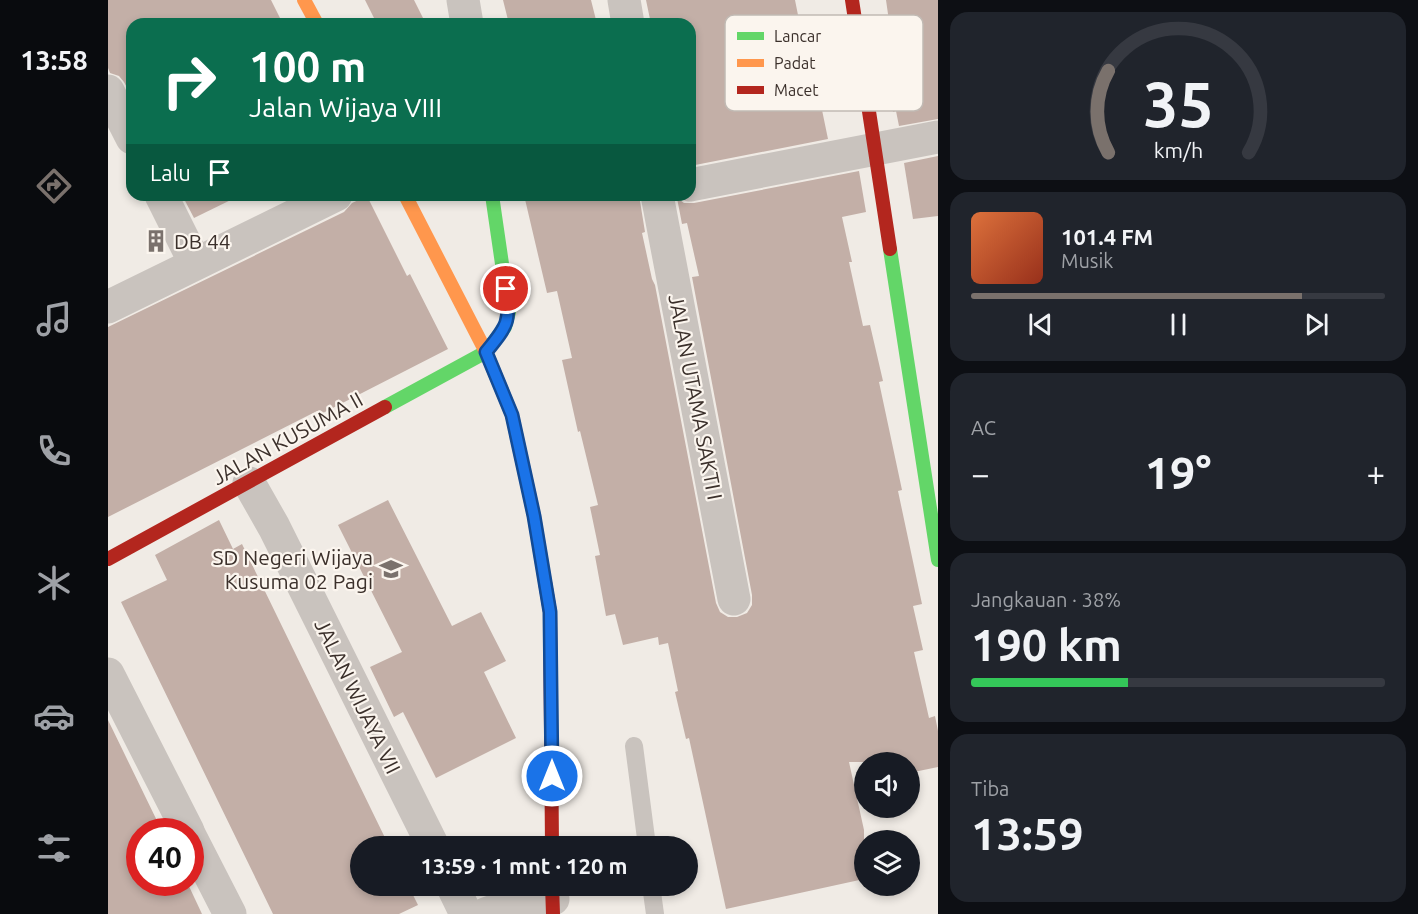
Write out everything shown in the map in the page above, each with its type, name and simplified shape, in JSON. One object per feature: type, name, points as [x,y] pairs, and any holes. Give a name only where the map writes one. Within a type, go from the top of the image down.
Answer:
[{"type":"street","points":[[304,0],[313,18]]},
{"type":"street","points":[[463,0],[465,18]]},
{"type":"street","points":[[624,0],[627,18]]},
{"type":"street","points":[[852,0],[854,15]]},
{"type":"street","points":[[108,91],[126,126]]},
{"type":"street","points":[[868,111],[938,560]]},
{"type":"street","points":[[696,184],[938,137]]},
{"type":"street","points":[[164,201],[195,263]]},
{"type":"street","points":[[108,307],[324,201]]},
{"type":"street","points":[[408,201],[486,352],[512,415],[534,516],[550,612],[552,836]]},
{"type":"street","points":[[486,352],[505,327],[509,312],[493,201]]},
{"type":"street","name":"JALAN UTAMA SAKTI I","points":[[658,201],[734,599]]},
{"type":"street","name":"JALAN KUSUMA II","points":[[108,559],[486,352]]},
{"type":"street","name":"JALAN WIJAYA VII","points":[[249,483],[279,537],[427,836]]},
{"type":"street","points":[[108,674],[181,818]]},
{"type":"street","points":[[204,863],[230,914]]},
{"type":"street","points":[[457,896],[466,914]]},
{"type":"street","points":[[485,914],[499,909],[553,899]]},
{"type":"lane","points":[[634,746],[646,836]]},
{"type":"lane","points":[[653,896],[655,914]]},
{"type":"building","points":[[108,0],[271,0],[280,18],[126,18],[126,86],[119,76],[110,73],[108,68]]},
{"type":"building","points":[[365,0],[414,0],[423,18],[374,18]]},
{"type":"building","points":[[503,0],[591,0],[596,18],[508,18]]},
{"type":"building","points":[[646,0],[795,0],[798,15],[725,15],[725,111],[822,111],[828,139],[696,165],[696,18],[650,18]]},
{"type":"building","points":[[886,0],[938,0],[938,119],[899,126],[896,111],[923,111],[923,15],[888,15]]},
{"type":"building","points":[[938,156],[938,216],[913,219],[904,163]]},
{"type":"building","points":[[859,171],[866,212],[842,217],[863,326],[870,325],[883,381],[879,382],[902,490],[898,491],[922,604],[913,606],[923,650],[914,652],[929,718],[935,716],[938,731],[938,767],[920,771],[920,752],[854,752],[854,762],[849,762],[854,785],[854,818],[861,818],[864,830],[854,830],[854,881],[726,909],[689,738],[686,739],[675,692],[678,691],[668,643],[659,645],[658,637],[623,645],[615,614],[606,616],[595,556],[600,555],[590,507],[598,505],[580,431],[578,432],[562,360],[572,358],[557,291],[547,293],[525,201],[640,201],[645,232],[642,233],[655,285],[716,603],[720,612],[728,617],[737,617],[747,613],[752,605],[752,595],[692,277],[699,276],[687,223],[682,224],[678,201],[684,203]]},
{"type":"building","points":[[185,201],[229,201],[194,218]]},
{"type":"building","points":[[370,201],[407,276],[410,274],[448,349],[319,415],[317,411],[108,517],[108,327],[344,212],[352,203]]},
{"type":"building","name":"SD Negeri Wijaya Kusuma 02 Pagi","points":[[388,500],[452,626],[481,612],[506,661],[484,672],[516,738],[436,778],[403,712],[394,717],[370,667],[402,652],[338,525]]},
{"type":"building","points":[[219,520],[233,549],[242,544],[384,836],[350,836],[350,896],[414,896],[418,905],[399,914],[273,914],[121,602],[167,580],[155,555]]},
{"type":"building","points":[[108,720],[156,818],[126,818],[126,896],[194,896],[202,914],[108,914]]},
{"type":"traffic: fast","points":[[385,407],[486,352],[505,327],[509,312],[493,201]]},
{"type":"traffic: fast","points":[[890,249],[938,560]]},
{"type":"traffic: slow","points":[[304,0],[314,18]]},
{"type":"traffic: slow","points":[[408,201],[486,352],[512,415],[534,516],[545,582]]},
{"type":"traffic: jam","points":[[852,0],[854,15]]},
{"type":"traffic: jam","points":[[869,111],[890,249]]},
{"type":"traffic: jam","points":[[108,559],[385,407]]},
{"type":"traffic: jam","points":[[545,582],[550,612],[552,836]]},
{"type":"traffic: jam","points":[[552,896],[553,914]]},
{"type":"place","name":"DB 44","points":[[156,241]]},
{"type":"place","name":"SD Negeri Wijaya Kusuma 02 Pagi","points":[[391,569]]},
{"type":"route","points":[[506,289],[509,312],[505,327],[486,352],[512,415],[534,516],[550,612],[552,776]]}]
